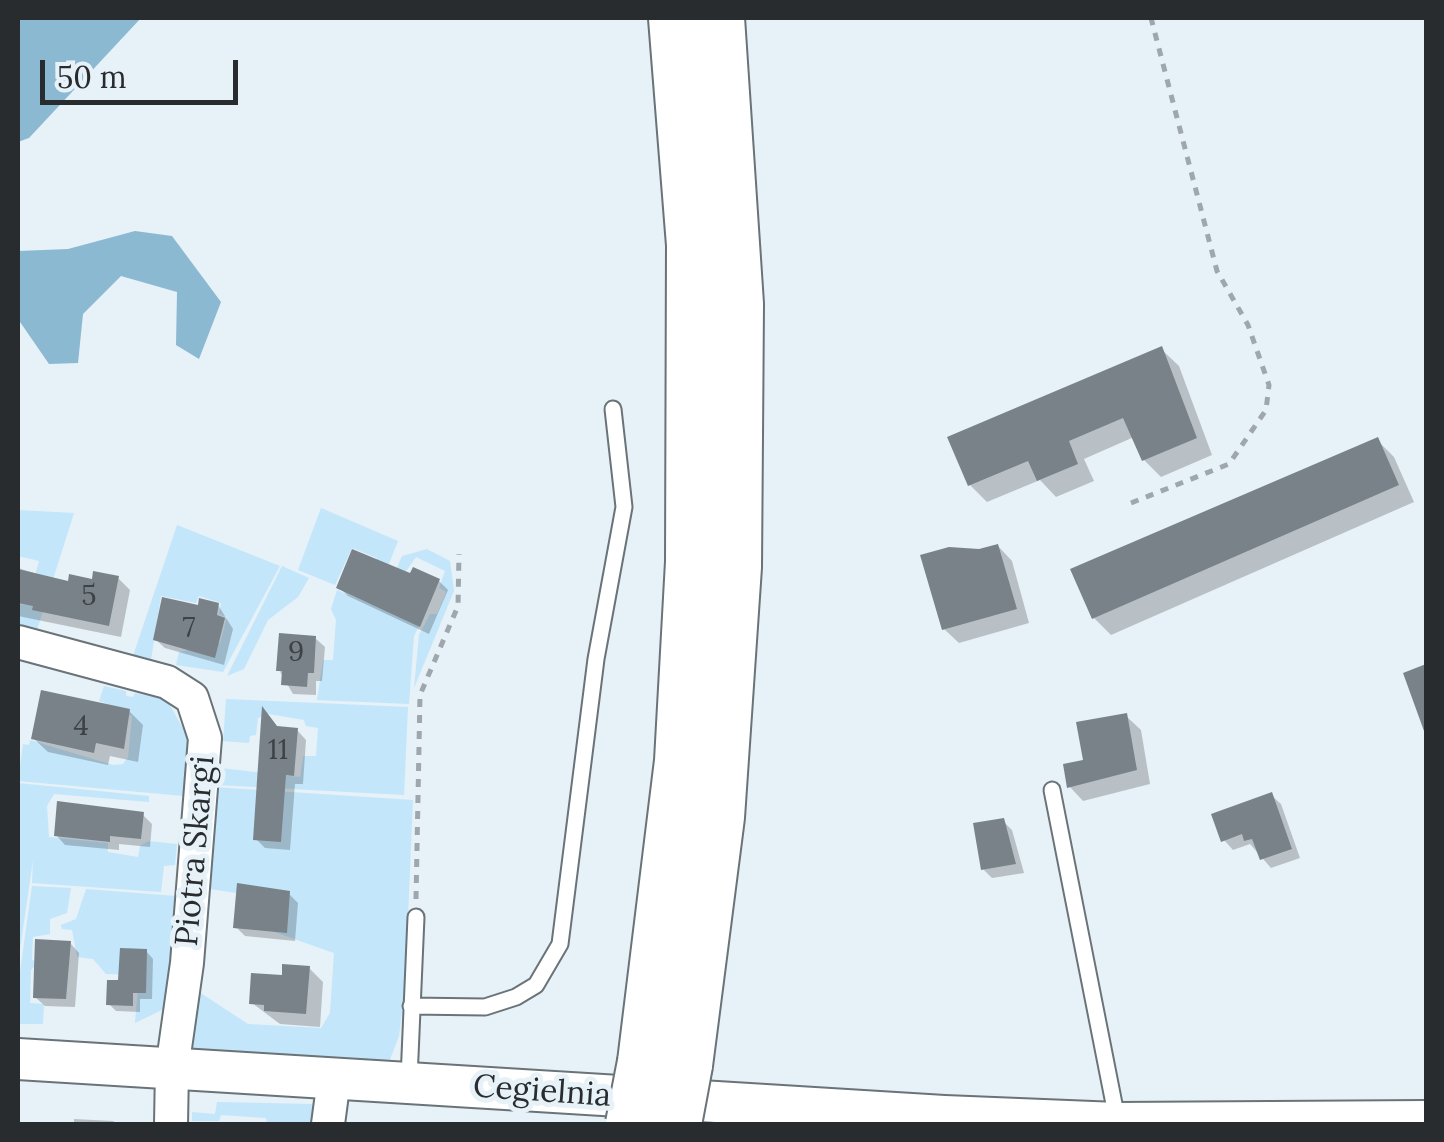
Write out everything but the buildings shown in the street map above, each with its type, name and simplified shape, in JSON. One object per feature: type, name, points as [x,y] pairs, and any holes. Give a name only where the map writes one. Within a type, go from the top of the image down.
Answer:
[{"type":"main road","points":[[674,18],[692,245],[691,562],[665,1064],[676,1124]]},
{"type":"main road","points":[[632,1124],[665,1064],[719,817],[736,567],[738,304],[719,18]]},
{"type":"street","name":"Piotra Skargi","points":[[18,642],[167,682],[192,698],[205,738],[188,962],[172,1069],[171,1124]]},
{"type":"street","name":"Cegielnia","points":[[18,1059],[1117,1123],[1426,1121]]},
{"type":"street","points":[[328,1124],[334,1079]]},
{"type":"lane","points":[[412,1006],[485,1007],[516,998],[536,984],[560,944],[596,660],[624,507],[612,409]]},
{"type":"lane","points":[[1052,790],[1117,1123]]},
{"type":"lane","points":[[408,1083],[416,917]]},
{"type":"path","points":[[1131,503],[1228,464],[1266,410],[1269,385],[1248,325],[1216,271],[1150,18]]},
{"type":"path","points":[[416,917],[420,694],[458,606],[459,554]]},
{"type":"shaded area","points":[[18,18],[141,18],[29,138],[18,142]]},
{"type":"shaded area","points":[[135,231],[172,236],[221,302],[199,359],[176,345],[177,292],[121,276],[83,314],[78,363],[49,364],[18,319],[18,251],[68,249]]},
{"type":"shaded area","points":[[321,508],[398,541],[375,599],[362,595],[377,558],[352,548],[335,585],[298,570]]},
{"type":"shaded area","points":[[18,510],[74,513],[37,630],[18,630],[18,604],[27,605],[39,561],[18,556]]},
{"type":"shaded area","points":[[177,525],[280,566],[223,672],[176,665],[179,652],[220,643],[227,617],[219,614],[221,603],[199,596],[196,603],[161,596],[151,660],[133,656]]},
{"type":"shaded area","points":[[427,549],[450,561],[454,591],[414,688],[419,635],[430,614],[437,614],[446,592],[439,588],[445,571],[416,557],[382,605],[402,556]]},
{"type":"shaded area","points":[[282,566],[309,578],[298,597],[268,620],[244,669],[227,676]]},
{"type":"shaded area","points":[[337,590],[420,624],[414,636],[409,704],[317,700],[323,660],[333,660],[336,620],[331,609]]},
{"type":"shaded area","points":[[104,686],[126,691],[126,696],[133,697],[135,693],[167,700],[188,737],[184,796],[18,781],[23,744],[29,745],[30,740],[113,765],[123,764],[128,757],[132,716],[104,709],[105,703],[99,701]]},
{"type":"shaded area","points":[[226,699],[408,707],[404,795],[218,785],[220,768],[300,777],[303,756],[316,756],[318,728],[306,726],[304,720],[269,714],[258,718],[256,735],[250,736],[249,743],[223,741]]},
{"type":"shaded area","points":[[18,783],[149,796],[149,802],[54,794],[47,806],[49,837],[108,843],[108,852],[138,857],[140,846],[148,841],[177,844],[175,865],[164,866],[161,892],[32,883],[33,860],[18,963],[21,857]]},
{"type":"shaded area","points":[[213,787],[413,800],[405,987],[399,1036],[389,1062],[187,1049],[193,988],[248,1024],[321,1028],[330,1013],[334,953],[257,926],[250,895],[203,888]]},
{"type":"shaded area","points":[[32,886],[71,888],[67,913],[50,919],[50,934],[33,937],[32,960],[39,962],[31,970],[30,1003],[44,1004],[43,1024],[18,1024],[18,986]]},
{"type":"shaded area","points":[[86,889],[176,896],[168,1007],[135,1023],[139,975],[106,974],[93,959],[77,957],[72,930],[62,929],[61,925],[76,919]]},
{"type":"shaded area","points":[[217,1102],[325,1107],[322,1124],[267,1124],[266,1118],[221,1115],[219,1121],[192,1121],[192,1112],[215,1114]]}]
